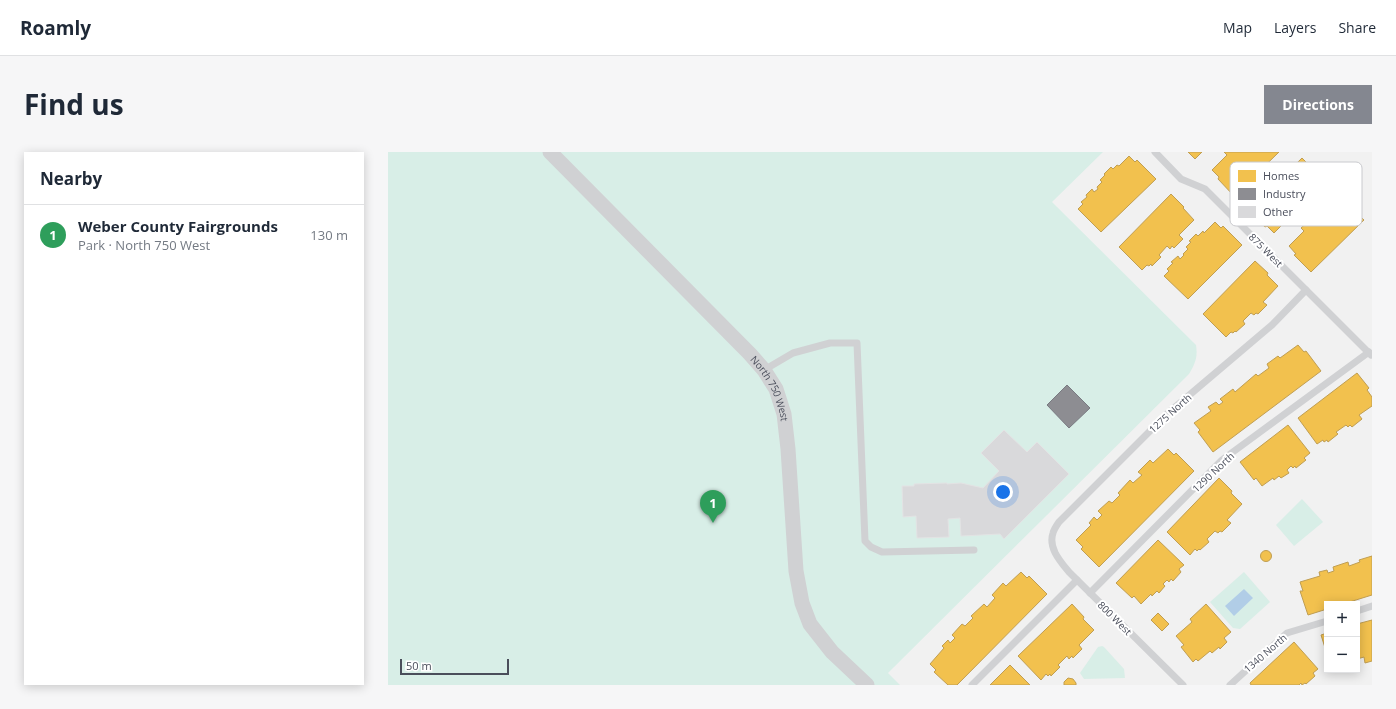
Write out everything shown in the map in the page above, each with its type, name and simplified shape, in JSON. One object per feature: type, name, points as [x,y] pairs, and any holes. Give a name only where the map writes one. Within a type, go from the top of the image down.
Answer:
[{"type":"street","name":"North 750 West","points":[[550,152],[750,354],[764,370],[776,389],[784,414],[788,449],[796,571],[802,603],[810,624],[832,652],[867,685]]},
{"type":"lane","name":"875 West","points":[[1155,152],[1182,179],[1205,189],[1230,214]]},
{"type":"lane","name":"875 West","points":[[1242,226],[1370,354]]},
{"type":"lane","name":"1275 North","points":[[1052,548],[1053,533],[1059,522],[1167,414],[1272,325],[1306,290]]},
{"type":"lane","points":[[764,370],[793,353],[830,343],[857,343],[865,541],[871,547],[882,552],[974,550]]},
{"type":"lane","name":"1290 North","points":[[1090,593],[1222,460],[1370,354]]},
{"type":"lane","name":"800 West","points":[[1052,548],[1059,561],[1077,580],[1183,685]]},
{"type":"lane","points":[[972,685],[1077,580]]},
{"type":"lane","points":[[1360,610],[1372,606]]},
{"type":"lane","name":"1340 North","points":[[1230,685],[1287,633],[1324,622]]},
{"type":"green space","points":[[388,152],[1103,152],[1052,202],[1196,345],[1196,360],[1189,374],[888,673],[900,685],[388,685]]},
{"type":"green space","points":[[1302,499],[1323,522],[1294,546],[1276,525]]},
{"type":"green space","points":[[1244,572],[1270,602],[1240,629],[1233,628],[1210,602]]},
{"type":"green space","points":[[1102,646],[1124,669],[1125,678],[1084,679],[1080,673],[1098,647]]},
{"type":"water","points":[[1244,589],[1253,598],[1234,616],[1225,606]]},
{"type":"building: Homes","points":[[1188,152],[1202,152],[1195,159]]},
{"type":"building: Homes","points":[[1224,152],[1279,152],[1269,162],[1230,162],[1230,192],[1212,170],[1227,155]]},
{"type":"building: Homes","points":[[1129,156],[1135,162],[1137,160],[1156,179],[1101,232],[1078,209],[1083,204],[1081,202],[1087,197],[1086,195],[1092,189],[1094,192],[1098,189],[1097,187],[1102,182],[1100,180],[1105,175],[1104,174],[1111,167],[1113,169],[1117,165],[1119,166]]},
{"type":"building: Homes","points":[[1302,158],[1306,162],[1298,162]]},
{"type":"building: Homes","points":[[1171,194],[1194,220],[1179,235],[1183,239],[1174,248],[1172,246],[1170,249],[1167,246],[1159,255],[1161,257],[1152,266],[1151,264],[1149,266],[1147,265],[1142,270],[1119,247]]},
{"type":"building: Homes","points":[[1215,222],[1221,228],[1223,226],[1242,245],[1188,299],[1164,276],[1169,271],[1167,269],[1173,263],[1171,262],[1178,256],[1180,259],[1184,255],[1183,254],[1188,249],[1186,247],[1191,242],[1189,241],[1196,234],[1198,236],[1203,231],[1204,233]]},
{"type":"building: Homes","points":[[1267,226],[1281,226],[1274,233]]},
{"type":"building: Homes","points":[[1303,226],[1358,226],[1311,272],[1294,255],[1296,254],[1289,246],[1304,231],[1301,228]]},
{"type":"building: Homes","points":[[1255,261],[1268,273],[1267,275],[1278,286],[1263,302],[1267,305],[1258,314],[1256,313],[1254,315],[1251,313],[1243,321],[1245,324],[1236,332],[1231,332],[1226,337],[1203,314]]},
{"type":"building: Homes","points":[[1298,345],[1304,352],[1306,351],[1321,371],[1213,452],[1198,432],[1200,430],[1194,423],[1211,411],[1208,407],[1216,402],[1219,405],[1223,402],[1220,399],[1233,389],[1235,392],[1256,374],[1258,376],[1269,368],[1267,364],[1278,356],[1280,358]]},
{"type":"building: Homes","points":[[1357,373],[1369,388],[1367,390],[1372,397],[1372,406],[1359,415],[1362,419],[1352,427],[1350,425],[1348,427],[1346,425],[1336,432],[1338,434],[1328,442],[1327,440],[1324,442],[1323,440],[1317,444],[1298,418]]},
{"type":"building: Homes","points":[[1288,425],[1310,453],[1304,458],[1306,460],[1296,468],[1295,466],[1293,468],[1291,466],[1287,470],[1289,473],[1281,478],[1279,476],[1274,480],[1273,478],[1262,486],[1256,478],[1254,480],[1240,462]]},
{"type":"building: Homes","points":[[1168,449],[1174,455],[1176,453],[1194,471],[1099,567],[1081,549],[1083,547],[1076,540],[1091,525],[1089,523],[1094,517],[1097,520],[1102,515],[1098,511],[1109,501],[1112,503],[1120,495],[1118,493],[1130,480],[1133,483],[1142,475],[1138,472],[1150,460],[1153,463]]},
{"type":"building: Homes","points":[[1219,478],[1242,504],[1227,520],[1231,523],[1222,532],[1220,531],[1218,533],[1215,531],[1207,539],[1209,542],[1200,550],[1199,549],[1197,551],[1195,549],[1190,555],[1167,532]]},
{"type":"building: Homes","points":[[1158,540],[1184,565],[1179,569],[1181,572],[1173,581],[1171,579],[1169,582],[1167,580],[1163,584],[1165,586],[1159,593],[1157,591],[1152,596],[1151,594],[1141,604],[1134,596],[1132,598],[1116,583]]},
{"type":"building: Homes","points":[[1264,551],[1268,551],[1270,552],[1270,560],[1264,561],[1261,558],[1261,554]]},
{"type":"building: Homes","points":[[1372,556],[1372,595],[1353,601],[1324,601],[1324,610],[1308,615],[1300,591],[1303,591],[1300,582],[1320,576],[1319,572],[1327,570],[1328,573],[1334,571],[1333,567],[1348,562],[1349,566],[1360,562],[1359,560]]},
{"type":"building: Homes","points":[[1021,572],[1027,578],[1029,576],[1047,594],[957,685],[948,685],[934,672],[936,670],[930,664],[944,648],[942,646],[948,640],[950,643],[955,638],[952,635],[962,624],[965,626],[973,618],[971,616],[984,604],[987,607],[995,598],[992,595],[1003,583],[1006,586]]},
{"type":"building: Homes","points":[[1072,604],[1084,617],[1083,619],[1094,630],[1079,645],[1082,649],[1073,658],[1072,656],[1069,659],[1067,656],[1058,665],[1060,667],[1051,676],[1050,674],[1048,676],[1046,674],[1041,680],[1018,656]]},
{"type":"building: Homes","points":[[1206,604],[1231,632],[1224,638],[1227,642],[1220,649],[1219,647],[1212,653],[1210,651],[1198,661],[1196,659],[1193,662],[1181,647],[1184,645],[1176,636],[1192,622],[1190,619]]},
{"type":"building: Homes","points":[[1158,613],[1169,624],[1162,631],[1151,620]]},
{"type":"building: Homes","points":[[1372,620],[1372,661],[1365,663],[1364,657],[1360,658],[1360,623]]},
{"type":"building: Homes","points":[[1324,634],[1324,644],[1321,635]]},
{"type":"building: Homes","points":[[1294,642],[1318,669],[1313,673],[1315,676],[1306,684],[1305,683],[1302,685],[1301,683],[1299,685],[1251,685],[1250,683]]},
{"type":"building: Homes","points":[[1010,665],[1030,685],[990,685]]},
{"type":"building: Homes","points":[[1068,678],[1073,679],[1076,685],[1064,685],[1064,682]]},
{"type":"building: Industry","points":[[1067,385],[1090,408],[1069,428],[1047,405]]},
{"type":"building: Other","points":[[1004,430],[1027,452],[1037,442],[1069,474],[1004,539],[1000,534],[961,536],[960,518],[948,519],[949,537],[917,538],[916,516],[903,517],[902,486],[914,486],[914,484],[961,483],[983,488],[999,471],[981,453]]},
{"type":"place","name":"Weber County Fairgrounds","points":[[713,523]]}]
